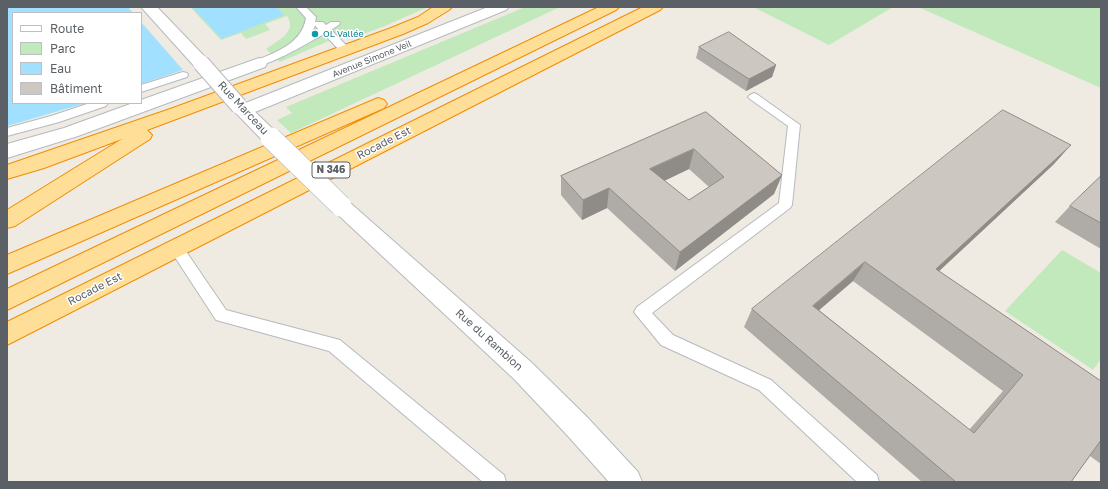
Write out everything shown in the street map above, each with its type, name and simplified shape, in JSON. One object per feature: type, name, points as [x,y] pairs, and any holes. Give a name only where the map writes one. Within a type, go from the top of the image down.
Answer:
[{"type":"highway","points":[[7,172],[37,163],[179,112],[345,50],[423,20],[444,7]]},
{"type":"highway","name":"Rocade Est","points":[[7,300],[611,7]]},
{"type":"highway","name":"Rocade Est","points":[[7,334],[655,7]]},
{"type":"highway","points":[[7,265],[443,76],[471,75]]},
{"type":"highway","points":[[7,220],[179,112]]},
{"type":"street","name":"Rue Marceau","points":[[149,7],[241,108],[341,206]]},
{"type":"street","name":"Avenue Simone Veil","points":[[241,108],[501,7]]},
{"type":"street","points":[[7,151],[71,132],[259,63]]},
{"type":"street","name":"Rue du Rambion","points":[[341,206],[523,371],[577,426],[628,482]]},
{"type":"lane","points":[[300,7],[345,50]]},
{"type":"lane","points":[[289,50],[307,32],[311,25],[311,16]]},
{"type":"lane","points":[[259,63],[289,50],[336,24]]},
{"type":"lane","points":[[142,89],[183,75]]},
{"type":"lane","points":[[754,97],[794,125],[785,205],[642,312],[667,340],[765,385],[870,482]]},
{"type":"lane","points":[[7,132],[56,119],[99,104]]},
{"type":"lane","points":[[176,248],[210,302],[221,315],[334,345],[497,482]]},
{"type":"green space","name":"OL Vallée","points":[[190,7],[428,7],[385,26],[350,39],[345,34],[280,62],[266,49],[285,36],[290,27],[290,22],[287,16],[265,24],[270,30],[246,39],[241,33],[221,40]]},
{"type":"green space","points":[[525,7],[560,7],[291,133],[277,120],[292,113],[286,107]]},
{"type":"green space","points":[[753,7],[893,7],[829,45]]},
{"type":"green space","points":[[918,7],[1101,7],[1101,88]]},
{"type":"green space","points":[[1062,250],[1101,273],[1101,359],[1093,370],[1005,311]]},
{"type":"water","points":[[7,7],[128,7],[132,12],[12,12],[12,104],[83,104],[7,126]]},
{"type":"water","points":[[192,7],[277,7],[284,15],[222,39]]},
{"type":"water","points":[[142,23],[183,70],[142,84]]},
{"type":"building","points":[[729,32],[776,65],[749,79],[699,47]]},
{"type":"building","points":[[1003,110],[1071,145],[936,269],[1101,381],[1101,440],[1071,482],[956,482],[752,309]],"holes":[[[865,262],[1023,375],[974,433],[813,306]]]},
{"type":"building","points":[[706,112],[782,175],[680,252],[609,188],[583,200],[561,176]],"holes":[[[694,149],[724,177],[689,200],[650,169]]]},
{"type":"building","points":[[1101,176],[1101,223],[1070,206]]},
{"type":"place","name":"OL Vallée","points":[[315,34]]}]
